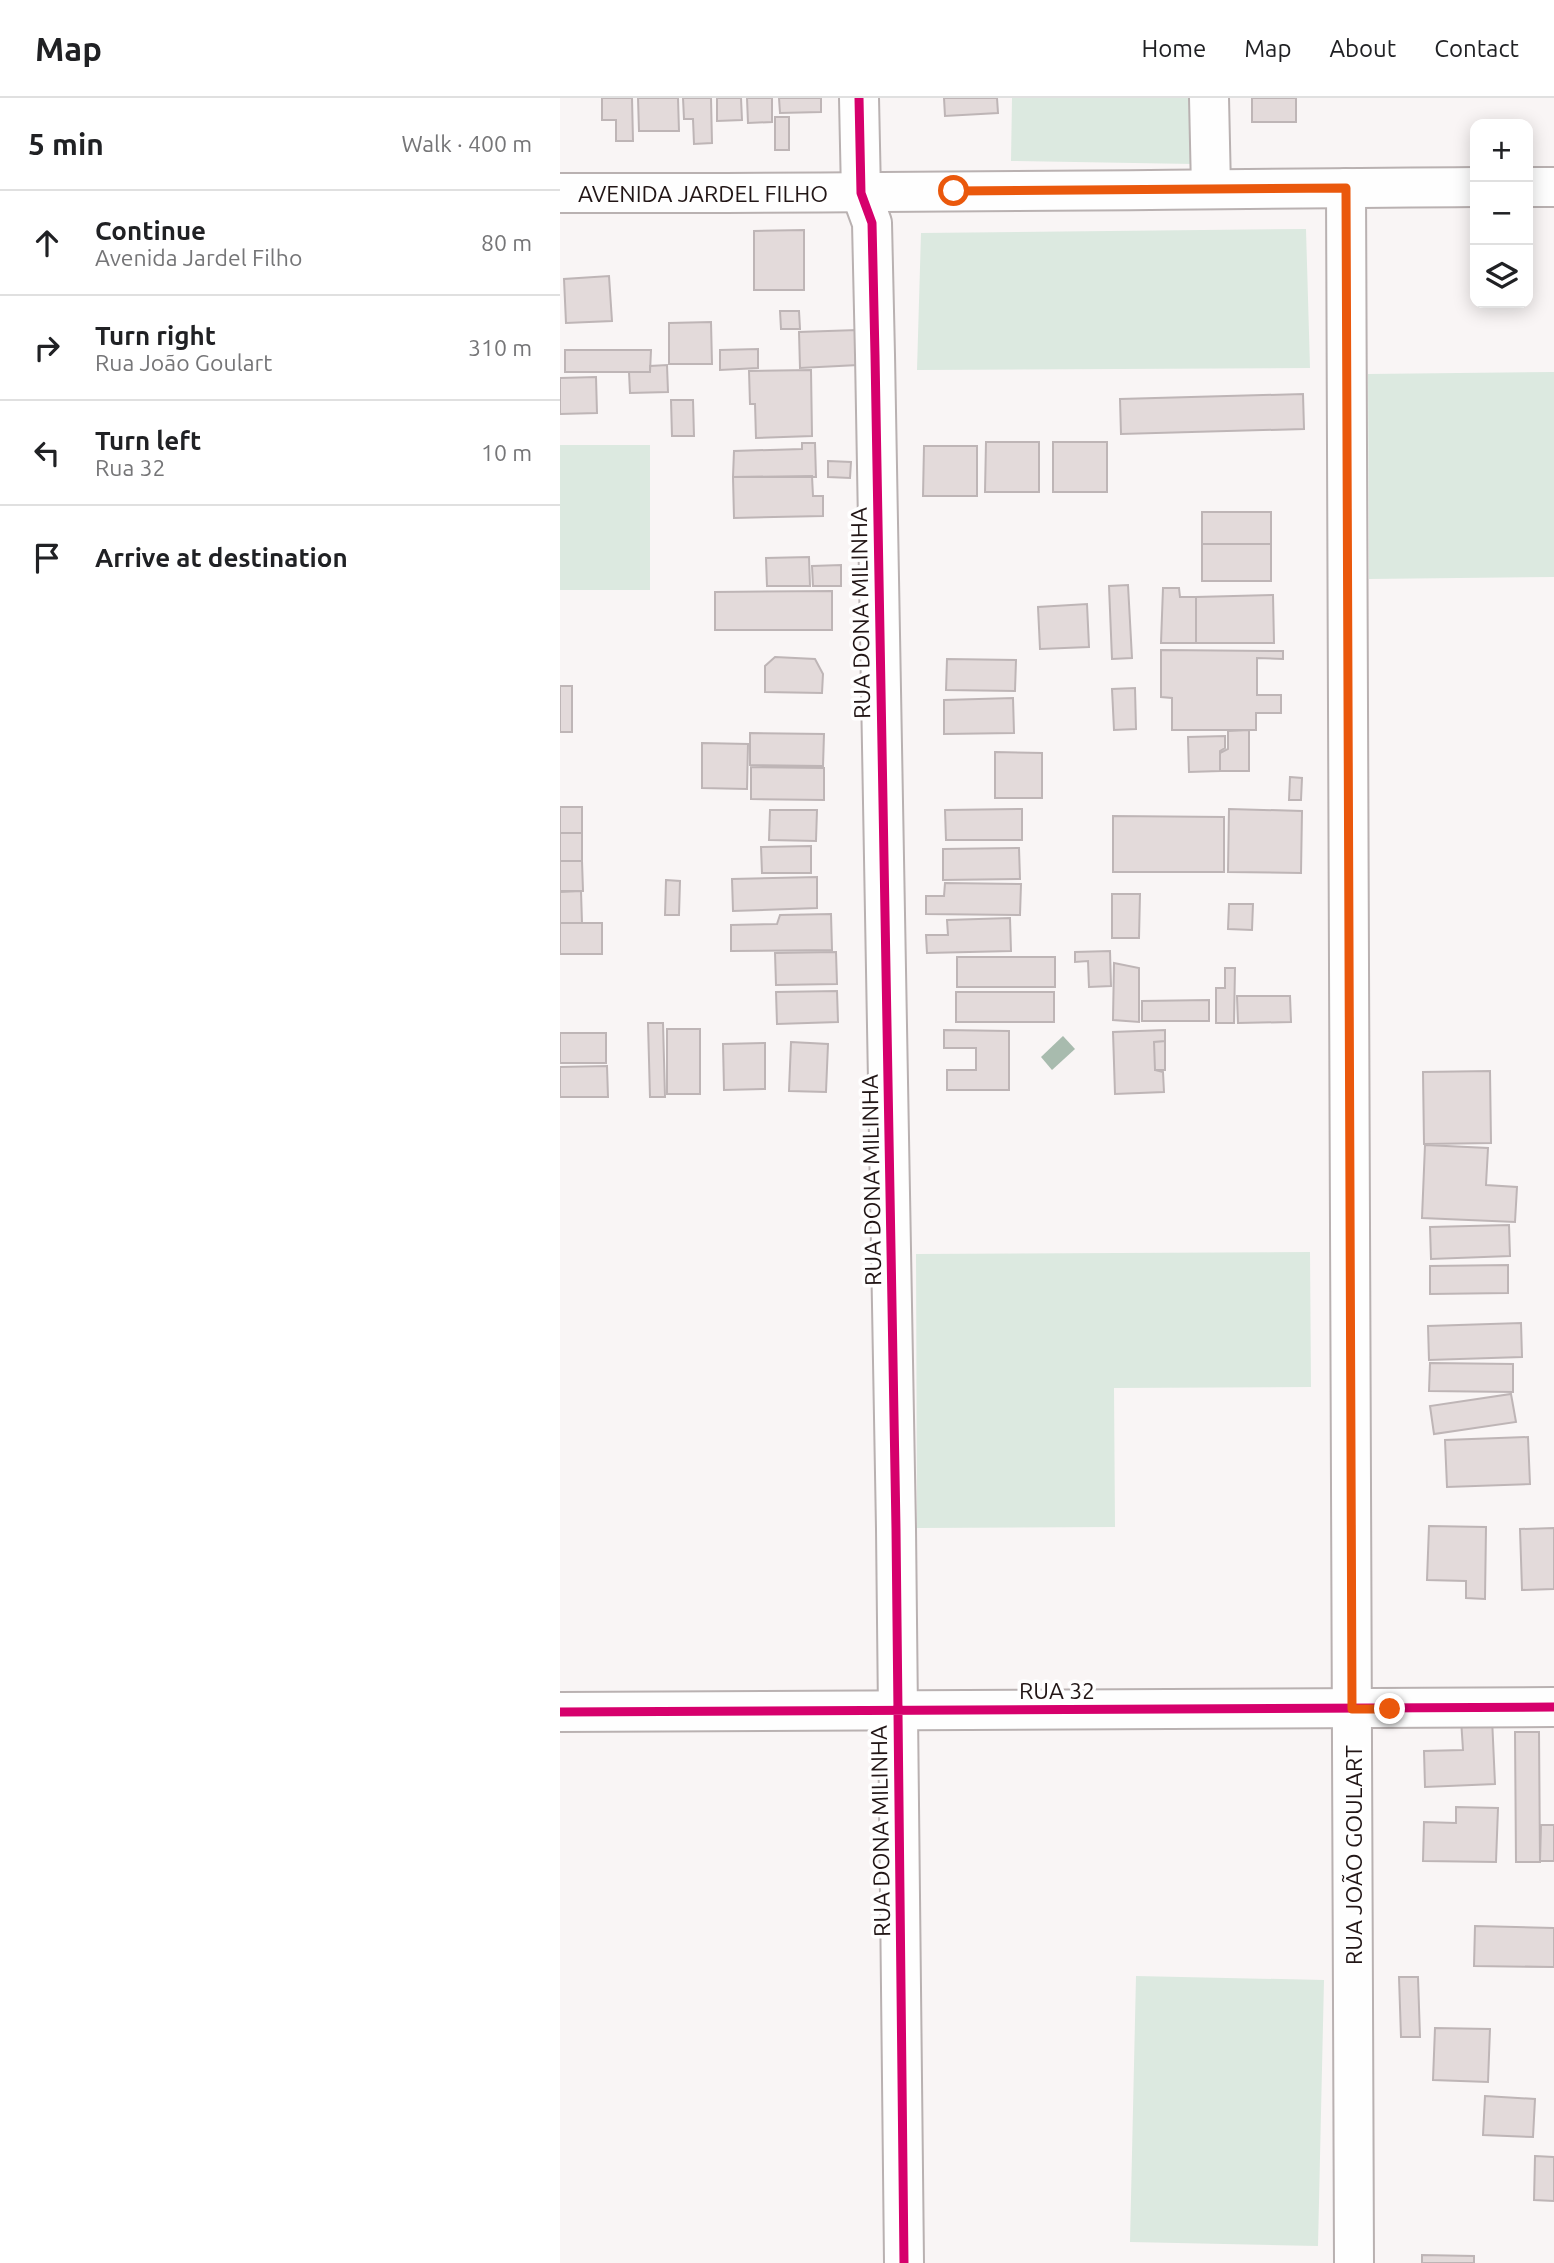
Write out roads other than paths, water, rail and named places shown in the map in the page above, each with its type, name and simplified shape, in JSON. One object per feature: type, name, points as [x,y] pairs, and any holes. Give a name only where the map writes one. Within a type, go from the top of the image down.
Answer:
[{"type":"street","name":"RUA DONA MILINHA","points":[[859,98],[861,193],[872,223],[895,1473],[904,2263]]},
{"type":"street","points":[[1209,98],[1210,188]]},
{"type":"street","name":"AVENIDA JARDEL FILHO","points":[[560,192],[861,193],[1470,187]]},
{"type":"street","points":[[1533,187],[1554,187]]},
{"type":"street","name":"RUA JOÃO GOULART","points":[[1346,188],[1354,2263]]},
{"type":"street","name":"RUA 32","points":[[560,1712],[1554,1707]]}]
